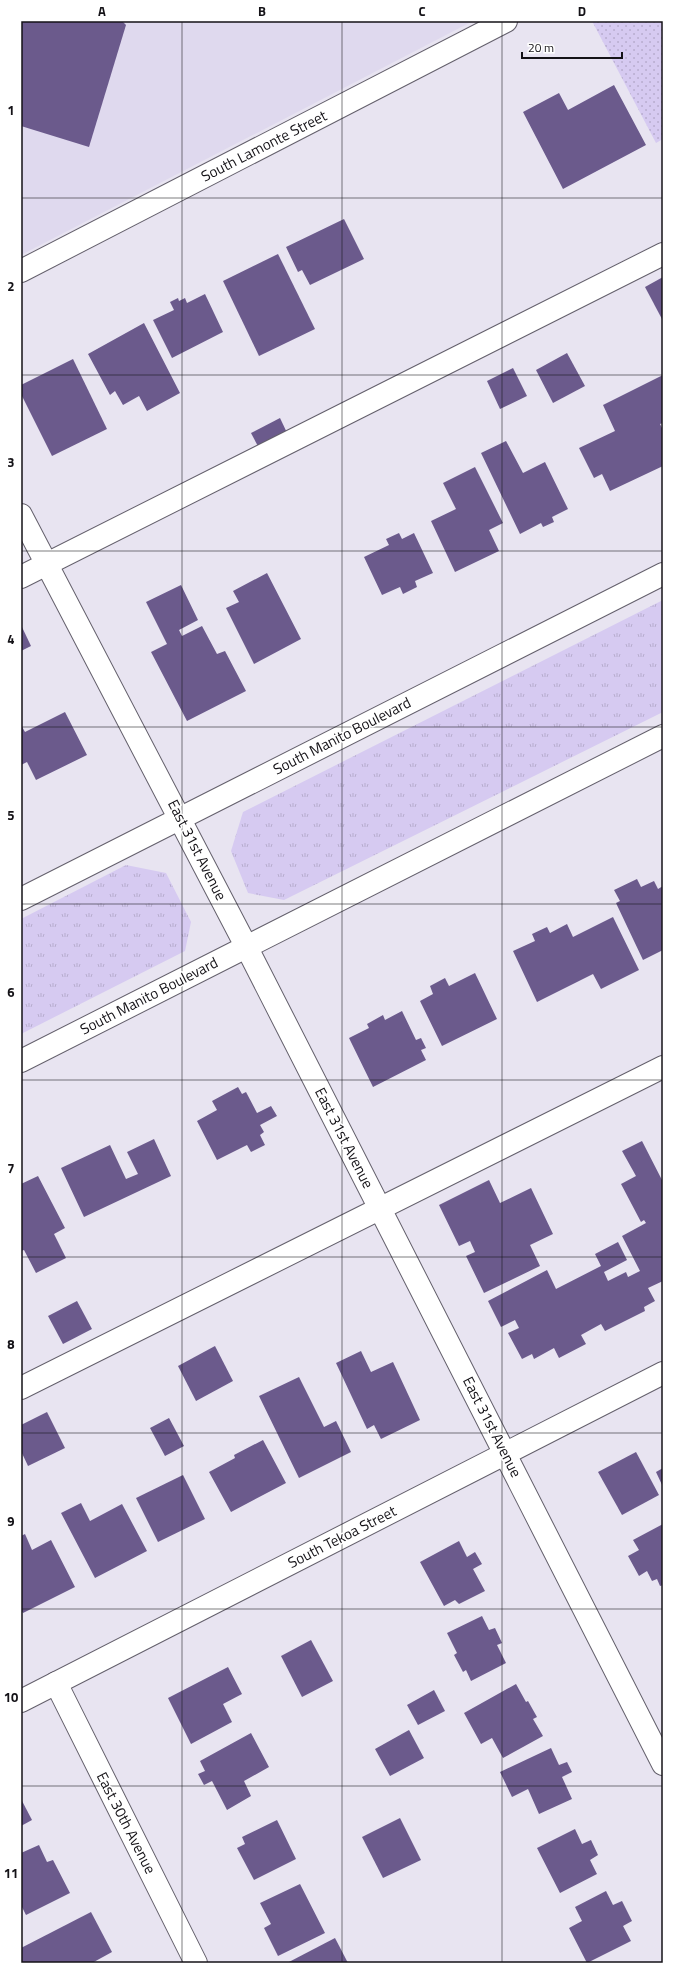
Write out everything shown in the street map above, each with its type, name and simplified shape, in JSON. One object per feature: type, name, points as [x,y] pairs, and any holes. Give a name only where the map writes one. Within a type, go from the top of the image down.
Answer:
[{"type":"street","name":"South Lamonte Street","points":[[21,271],[506,21]]},
{"type":"street","points":[[21,577],[663,254]]},
{"type":"street","name":"East 31st Avenue","points":[[21,515],[246,946],[663,1764]]},
{"type":"street","name":"South Manito Boulevard","points":[[21,899],[663,574]]},
{"type":"street","name":"South Manito Boulevard","points":[[21,1061],[663,736]]},
{"type":"street","points":[[21,1388],[663,1067]]},
{"type":"street","name":"South Tekoa Street","points":[[21,1701],[663,1373]]},
{"type":"street","name":"East 30th Avenue","points":[[56,1683],[196,1963]]},
{"type":"shaded area","points":[[21,21],[473,21],[21,255]]},
{"type":"green space","points":[[592,21],[663,21],[663,139],[656,143]]},
{"type":"green space","points":[[663,600],[663,712],[284,900],[248,893],[231,851],[243,812]]},
{"type":"green space","points":[[126,865],[166,873],[191,922],[185,951],[21,1034],[21,919]]},
{"type":"building","points":[[21,21],[122,21],[126,25],[89,147],[21,126]]},
{"type":"building","points":[[614,85],[646,145],[563,189],[523,112],[559,93],[568,110]]},
{"type":"building","points":[[344,219],[364,259],[310,285],[302,270],[298,272],[286,247]]},
{"type":"building","points":[[278,254],[315,329],[259,356],[223,281]]},
{"type":"building","points":[[663,277],[663,321],[645,287]]},
{"type":"building","points":[[205,294],[223,332],[172,358],[153,320],[174,310],[170,302],[178,298],[179,301],[185,298],[187,303]]},
{"type":"building","points":[[144,323],[180,393],[147,411],[139,396],[123,405],[115,391],[110,395],[88,354]]},
{"type":"building","points":[[567,353],[585,386],[553,403],[536,370]]},
{"type":"building","points":[[73,359],[107,429],[52,456],[21,394],[21,385]]},
{"type":"building","points":[[513,368],[527,396],[500,409],[487,381]]},
{"type":"building","points":[[663,375],[663,423],[660,424],[663,430],[663,466],[610,491],[602,474],[594,478],[579,448],[615,431],[603,405]]},
{"type":"building","points":[[280,418],[289,437],[261,452],[251,433]]},
{"type":"building","points":[[506,441],[523,473],[545,462],[568,509],[552,517],[554,522],[543,527],[541,523],[520,534],[481,453]]},
{"type":"building","points":[[475,467],[503,523],[489,530],[499,551],[455,572],[431,521],[456,509],[443,483]]},
{"type":"building","points":[[399,533],[402,539],[414,533],[433,573],[415,581],[417,587],[403,594],[400,587],[382,595],[364,557],[389,545],[386,539]]},
{"type":"building","points":[[267,573],[301,639],[254,664],[226,608],[239,602],[233,591]]},
{"type":"building","points":[[181,585],[198,620],[179,630],[182,636],[202,626],[217,654],[225,651],[246,691],[187,721],[151,652],[167,644],[146,602]]},
{"type":"building","points":[[21,625],[31,646],[21,651]]},
{"type":"building","points":[[65,712],[87,755],[36,780],[27,762],[21,765],[21,725],[25,732]]},
{"type":"building","points":[[637,879],[641,887],[654,881],[658,889],[663,886],[663,950],[643,960],[616,903],[620,901],[614,890]]},
{"type":"building","points":[[613,917],[639,970],[601,989],[593,974],[537,1002],[513,951],[535,941],[532,934],[547,927],[550,933],[567,924],[573,937]]},
{"type":"building","points":[[475,973],[497,1019],[442,1046],[420,1001],[433,994],[430,986],[445,978],[449,986]]},
{"type":"building","points":[[402,1011],[416,1040],[421,1038],[426,1048],[421,1050],[426,1060],[373,1087],[349,1038],[369,1028],[367,1024],[383,1015],[385,1020]]},
{"type":"building","points":[[238,1087],[242,1094],[246,1092],[257,1113],[271,1106],[277,1116],[260,1125],[264,1132],[260,1135],[265,1145],[251,1152],[247,1145],[217,1160],[197,1121],[217,1110],[212,1101]]},
{"type":"building","points":[[154,1139],[171,1176],[84,1217],[61,1168],[110,1145],[126,1179],[138,1174],[127,1152]]},
{"type":"building","points":[[642,1141],[663,1182],[663,1281],[648,1288],[655,1301],[644,1307],[645,1311],[605,1331],[601,1324],[581,1335],[586,1344],[559,1358],[554,1348],[534,1359],[532,1354],[522,1359],[508,1333],[519,1328],[515,1320],[501,1327],[488,1301],[547,1270],[556,1289],[601,1266],[595,1254],[618,1242],[627,1260],[604,1272],[608,1281],[626,1272],[628,1277],[640,1271],[622,1236],[646,1223],[644,1220],[641,1222],[621,1184],[636,1176],[622,1151]]},
{"type":"building","points":[[38,1176],[65,1228],[54,1234],[66,1258],[36,1273],[24,1250],[21,1251],[21,1184]]},
{"type":"building","points":[[489,1180],[500,1203],[531,1188],[553,1234],[530,1245],[540,1266],[484,1293],[466,1256],[475,1252],[470,1241],[459,1246],[439,1205]]},
{"type":"building","points":[[77,1301],[92,1329],[63,1344],[48,1316]]},
{"type":"building","points":[[215,1346],[233,1381],[196,1401],[178,1366]]},
{"type":"building","points":[[361,1351],[371,1372],[393,1362],[420,1420],[381,1439],[374,1425],[367,1429],[336,1363]]},
{"type":"building","points":[[299,1377],[324,1427],[336,1421],[351,1452],[299,1478],[259,1396]]},
{"type":"building","points":[[47,1412],[65,1448],[28,1466],[21,1451],[21,1425]]},
{"type":"building","points":[[169,1418],[184,1446],[165,1456],[150,1428]]},
{"type":"building","points":[[263,1440],[286,1483],[231,1512],[209,1472],[235,1458],[234,1455]]},
{"type":"building","points":[[636,1452],[659,1495],[622,1515],[598,1472]]},
{"type":"building","points":[[663,1468],[663,1487],[656,1472]]},
{"type":"building","points":[[183,1475],[205,1519],[158,1542],[136,1498]]},
{"type":"building","points":[[81,1503],[90,1521],[122,1504],[147,1551],[95,1578],[61,1513]]},
{"type":"building","points":[[663,1524],[663,1585],[660,1586],[657,1579],[652,1581],[647,1571],[639,1576],[628,1556],[639,1550],[633,1540]]},
{"type":"building","points":[[25,1534],[32,1550],[51,1540],[75,1587],[23,1613],[21,1610],[21,1536]]},
{"type":"building","points":[[459,1541],[467,1557],[475,1552],[482,1564],[473,1569],[485,1591],[459,1604],[455,1600],[444,1606],[420,1562]]},
{"type":"building","points":[[482,1616],[489,1630],[495,1628],[502,1643],[497,1645],[506,1663],[471,1681],[466,1670],[463,1672],[454,1655],[457,1653],[447,1633]]},
{"type":"building","points":[[311,1640],[333,1681],[302,1697],[281,1656]]},
{"type":"building","points":[[228,1667],[242,1694],[223,1704],[232,1722],[191,1744],[168,1698]]},
{"type":"building","points":[[516,1684],[526,1702],[528,1701],[537,1717],[533,1719],[543,1736],[503,1758],[492,1738],[481,1744],[464,1713]]},
{"type":"building","points":[[434,1690],[445,1711],[418,1725],[407,1705]]},
{"type":"building","points":[[409,1730],[424,1758],[390,1776],[375,1749]]},
{"type":"building","points":[[251,1733],[269,1767],[244,1781],[251,1796],[227,1810],[212,1781],[204,1785],[198,1774],[205,1771],[200,1761]]},
{"type":"building","points":[[551,1748],[559,1765],[567,1762],[572,1772],[562,1777],[572,1799],[539,1814],[528,1789],[512,1797],[500,1772]]},
{"type":"building","points":[[21,1799],[32,1820],[21,1826]]},
{"type":"building","points":[[400,1818],[421,1860],[383,1878],[362,1837]]},
{"type":"building","points":[[277,1820],[296,1859],[254,1880],[237,1848],[245,1844],[242,1837]]},
{"type":"building","points":[[575,1829],[582,1844],[591,1840],[598,1855],[590,1860],[597,1874],[560,1893],[537,1848]]},
{"type":"building","points":[[39,1845],[47,1862],[53,1860],[70,1893],[26,1915],[21,1905],[21,1853]]},
{"type":"building","points":[[300,1884],[325,1933],[278,1956],[264,1928],[271,1924],[260,1903]]},
{"type":"building","points":[[606,1891],[613,1905],[622,1901],[632,1921],[623,1926],[631,1941],[587,1963],[569,1928],[582,1921],[575,1907]]},
{"type":"building","points":[[91,1912],[112,1952],[92,1963],[21,1963],[21,1948]]},
{"type":"building","points":[[335,1938],[348,1963],[287,1963]]}]
